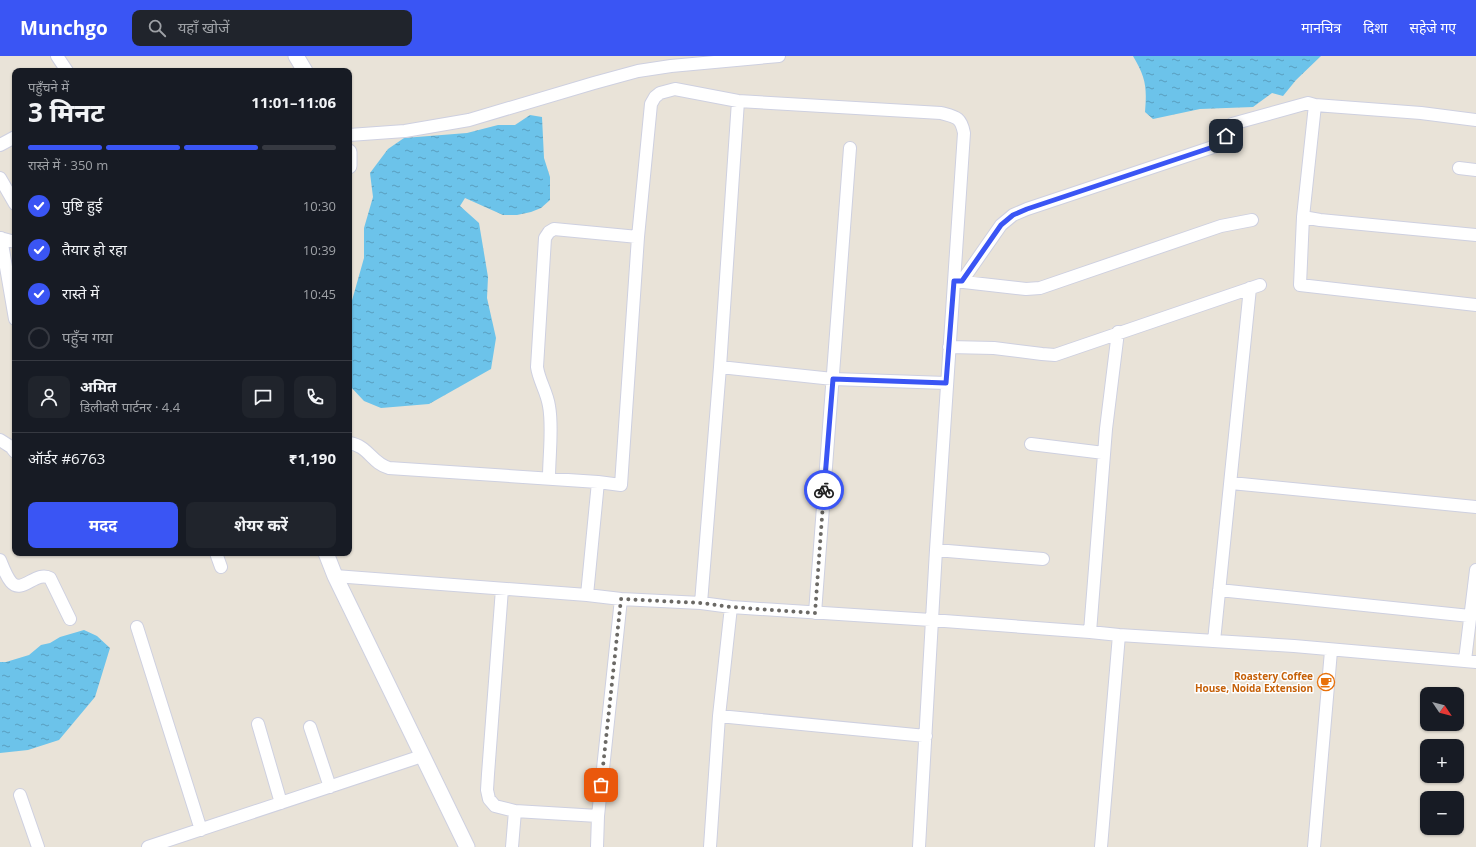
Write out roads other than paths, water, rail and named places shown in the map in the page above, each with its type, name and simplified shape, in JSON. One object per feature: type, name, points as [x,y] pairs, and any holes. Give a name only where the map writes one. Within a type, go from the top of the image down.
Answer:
[{"type":"street","points":[[57,56],[66,68]]},
{"type":"street","points":[[296,56],[303,68]]},
{"type":"street","points":[[352,135],[405,131],[469,120],[638,71],[671,66],[779,56]]},
{"type":"street","points":[[352,444],[365,450],[381,466],[389,468],[549,478],[621,485],[638,237],[651,104],[654,97],[660,93],[675,89],[738,101],[941,113],[955,117],[962,123],[964,133],[958,281],[949,347],[946,383],[919,847]]},
{"type":"street","points":[[701,603],[720,367],[738,101]]},
{"type":"street","points":[[958,281],[1001,225],[1013,215],[1216,146],[1226,136],[1228,129],[1232,124],[1308,103],[1315,105],[1421,113],[1476,120]]},
{"type":"street","points":[[1315,105],[1303,216],[1300,285],[1476,305]]},
{"type":"street","points":[[0,145],[12,139]]},
{"type":"street","points":[[815,613],[850,148]]},
{"type":"street","points":[[1459,168],[1476,170]]},
{"type":"street","points":[[0,178],[12,199]]},
{"type":"street","points":[[1303,216],[1320,220],[1476,235]]},
{"type":"street","points":[[958,281],[1026,289],[1040,288],[1220,226],[1252,220]]},
{"type":"street","points":[[549,478],[551,414],[549,404],[538,376],[537,367],[545,238],[549,232],[554,229],[638,237]]},
{"type":"street","points":[[12,241],[0,238],[12,303]]},
{"type":"street","points":[[949,347],[994,348],[1042,354],[1055,354],[1255,286],[1231,482],[1214,641]]},
{"type":"street","points":[[1090,632],[1104,453],[1118,332]]},
{"type":"street","points":[[720,367],[833,379],[946,383]]},
{"type":"street","points":[[0,440],[4,441],[12,448]]},
{"type":"street","points":[[1031,444],[1104,453]]},
{"type":"street","points":[[588,595],[598,482]]},
{"type":"street","points":[[1231,482],[1476,507]]},
{"type":"street","points":[[936,550],[1043,559]]},
{"type":"street","points":[[217,556],[221,568]]},
{"type":"street","points":[[327,556],[335,576],[467,847]]},
{"type":"street","points":[[0,560],[8,578],[15,586],[20,586],[40,576],[47,576],[50,578],[70,619]]},
{"type":"street","points":[[335,576],[588,595],[621,599],[701,603],[731,607],[1294,646],[1331,651],[1470,661],[1470,616],[1476,570]]},
{"type":"street","points":[[502,589],[487,790],[489,799],[495,806],[514,811],[598,816]]},
{"type":"street","points":[[1220,590],[1470,616]]},
{"type":"street","points":[[597,847],[598,816],[621,599]]},
{"type":"street","points":[[710,847],[719,716],[731,607]]},
{"type":"street","points":[[137,628],[201,830]]},
{"type":"street","points":[[1102,847],[1119,635]]},
{"type":"street","points":[[1314,847],[1331,651]]},
{"type":"street","points":[[719,716],[926,736]]},
{"type":"street","points":[[258,724],[281,804]]},
{"type":"street","points":[[310,727],[330,787]]},
{"type":"street","points":[[148,847],[422,756]]},
{"type":"street","points":[[20,795],[38,847]]},
{"type":"street","points":[[512,847],[514,811]]},
{"type":"water","points":[[1133,56],[1321,56],[1296,80],[1283,96],[1272,93],[1253,107],[1200,109],[1153,119],[1145,112],[1145,83],[1141,71]]},
{"type":"water","points":[[530,115],[542,117],[544,158],[550,177],[550,200],[541,208],[517,215],[503,215],[465,198],[460,206],[479,223],[488,277],[487,298],[496,338],[491,369],[429,404],[381,408],[364,401],[352,388],[352,300],[364,258],[364,228],[373,197],[370,173],[388,149],[404,138],[467,133],[498,125],[515,125]]},
{"type":"water","points":[[84,630],[97,636],[110,648],[95,697],[59,740],[28,750],[0,753],[0,662],[6,662],[29,655],[41,645],[50,643],[60,637]]},
{"type":"place","name":"Roastery Coffee House, Noida Extension","points":[[1326,682]]}]
